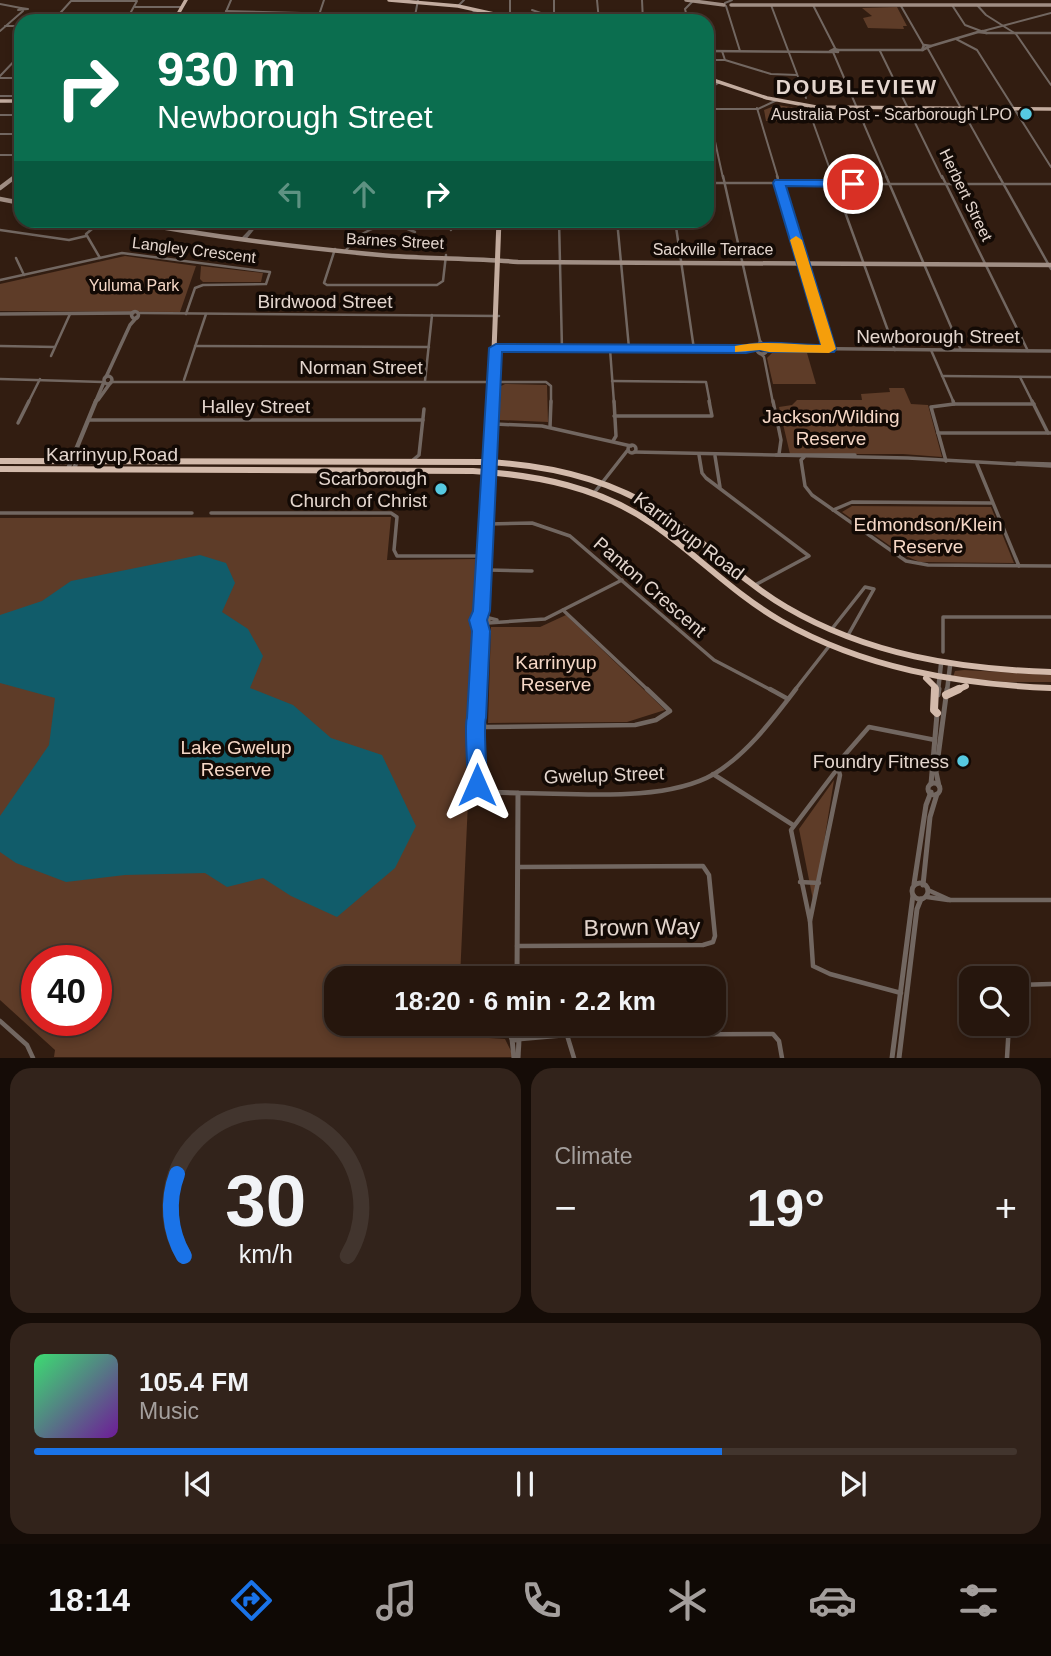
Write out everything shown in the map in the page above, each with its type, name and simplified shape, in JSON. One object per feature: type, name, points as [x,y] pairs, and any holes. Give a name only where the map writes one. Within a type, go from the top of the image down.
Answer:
[{"type":"highway","name":"Karrinyup Road","points":[[0,461],[491,462],[537,466],[603,483],[638,498],[663,513],[754,586],[788,608],[846,638],[892,654],[950,666],[1051,673]]},
{"type":"highway","points":[[357,470],[358,462]]},
{"type":"highway","name":"Karrinyup Road","points":[[0,469],[490,472],[552,479],[594,493],[634,512],[655,525],[760,608],[830,645],[879,663],[944,680],[1051,688]]},
{"type":"highway","points":[[1003,671],[998,675],[1000,684],[1023,688]]},
{"type":"highway","points":[[922,675],[935,687],[934,710],[937,713]]},
{"type":"highway","points":[[946,695],[963,686],[1019,690],[1023,688]]},
{"type":"main road","points":[[176,14],[184,0]]},
{"type":"main road","points":[[389,0],[458,6],[494,14]]},
{"type":"main road","points":[[686,0],[737,5],[1050,5]]},
{"type":"main road","points":[[714,80],[773,100],[808,108],[1051,110]]},
{"type":"main road","points":[[773,100],[808,106],[858,109]]},
{"type":"main road","points":[[0,186],[14,175]]},
{"type":"main road","name":"Barnes Street","points":[[176,228],[390,256],[499,258]]},
{"type":"main road","name":"Barnes Street","points":[[181,228],[244,238]]},
{"type":"main road","points":[[490,472],[492,424],[496,403],[493,398],[501,228]]},
{"type":"main road","name":"Barnes Street","points":[[446,256],[499,258]]},
{"type":"main road","name":"Sackville Terrace","points":[[499,258],[559,262],[1050,265]]},
{"type":"street","points":[[225,14],[231,0]]},
{"type":"street","points":[[321,12],[324,0]]},
{"type":"street","points":[[458,6],[464,0]]},
{"type":"street","points":[[886,0],[888,5]]},
{"type":"street","points":[[71,1],[137,1],[129,14],[60,14],[71,1]]},
{"type":"street","points":[[0,4],[20,11],[17,14]]},
{"type":"street","points":[[727,4],[740,51]]},
{"type":"street","points":[[771,5],[806,98]]},
{"type":"street","points":[[952,5],[965,25],[982,31],[1051,33]]},
{"type":"street","points":[[977,5],[986,15],[1015,34],[1051,85]]},
{"type":"street","points":[[135,6],[180,7]]},
{"type":"street","points":[[815,6],[961,350]]},
{"type":"street","points":[[903,6],[1050,265]]},
{"type":"street","points":[[470,14],[477,10]]},
{"type":"street","points":[[532,10],[542,14]]},
{"type":"street","points":[[226,11],[348,14]]},
{"type":"street","points":[[714,51],[904,51],[1051,13]]},
{"type":"street","points":[[0,31],[14,17]]},
{"type":"street","points":[[5,26],[14,26]]},
{"type":"street","points":[[956,39],[977,50],[1051,167]]},
{"type":"street","points":[[722,51],[725,60]]},
{"type":"street","name":"Herbert Street","points":[[880,51],[1028,351]]},
{"type":"street","points":[[714,60],[725,60],[771,74],[797,75]]},
{"type":"street","points":[[0,77],[14,61]]},
{"type":"street","points":[[714,85],[720,82]]},
{"type":"street","points":[[714,108],[756,108],[773,100]]},
{"type":"street","points":[[756,108],[829,349]]},
{"type":"street","points":[[808,108],[895,350]]},
{"type":"street","points":[[714,139],[781,440],[779,454]]},
{"type":"street","points":[[714,183],[1051,184]]},
{"type":"street","points":[[0,230],[69,240],[86,236],[94,228]]},
{"type":"street","points":[[244,238],[253,228]]},
{"type":"street","points":[[406,228],[415,232]]},
{"type":"street","points":[[559,228],[562,349]]},
{"type":"street","points":[[618,228],[629,348]]},
{"type":"street","points":[[676,228],[694,349]]},
{"type":"street","points":[[346,250],[355,239],[373,229]]},
{"type":"street","points":[[86,236],[100,258]]},
{"type":"street","points":[[335,249],[324,283],[327,285],[437,285],[443,281],[446,256]]},
{"type":"street","name":"Langley Crescent","points":[[0,280],[100,258],[131,254],[270,272],[266,284],[203,285],[195,288],[186,314]]},
{"type":"street","points":[[16,258],[24,275]]},
{"type":"street","points":[[0,314],[139,315]]},
{"type":"street","points":[[51,356],[70,314]]},
{"type":"street","points":[[184,380],[206,314]]},
{"type":"street","points":[[71,469],[80,452],[78,449],[104,380],[112,369],[130,325],[131,315]]},
{"type":"street","points":[[130,325],[139,315]]},
{"type":"street","name":"Birdwood Street","points":[[139,315],[497,316]]},
{"type":"street","points":[[425,381],[432,315]]},
{"type":"street","points":[[0,346],[55,347]]},
{"type":"street","points":[[195,346],[429,347]]},
{"type":"street","name":"Newborough Street","points":[[496,348],[1051,351]]},
{"type":"street","points":[[610,349],[616,436],[613,441]]},
{"type":"street","points":[[931,350],[954,404]]},
{"type":"street","points":[[98,400],[112,380],[112,369]]},
{"type":"street","points":[[942,376],[1051,377]]},
{"type":"street","points":[[937,433],[1050,433],[1020,377]]},
{"type":"street","points":[[0,379],[112,380]]},
{"type":"street","points":[[18,424],[40,379]]},
{"type":"street","name":"Norman Street","points":[[112,380],[549,383],[552,422],[550,427]]},
{"type":"street","points":[[612,381],[706,382],[712,416],[614,416]]},
{"type":"street","points":[[945,460],[931,407],[954,404],[1034,404]]},
{"type":"street","points":[[407,463],[419,454],[424,409]]},
{"type":"street","name":"Halley Street","points":[[90,421],[423,420]]},
{"type":"street","points":[[492,424],[550,427],[613,441],[628,449],[655,455],[908,456],[976,463],[1049,465],[1051,472]]},
{"type":"street","points":[[781,440],[802,472]]},
{"type":"street","points":[[594,493],[628,449]]},
{"type":"street","points":[[621,461],[634,451]]},
{"type":"street","points":[[419,454],[431,463]]},
{"type":"street","points":[[752,456],[779,454],[945,460]]},
{"type":"street","points":[[699,455],[702,473],[809,556],[754,586]]},
{"type":"street","points":[[715,456],[720,489]]},
{"type":"street","points":[[804,457],[801,460],[802,472],[808,492],[900,558],[913,563],[1051,566]]},
{"type":"street","points":[[976,463],[1019,566]]},
{"type":"street","points":[[490,472],[481,725],[638,726],[660,719],[670,711],[563,610]]},
{"type":"street","points":[[833,510],[852,502],[992,503]]},
{"type":"street","points":[[0,513],[192,513]]},
{"type":"street","points":[[211,513],[391,513],[397,517],[394,550],[397,556],[486,556]]},
{"type":"street","name":"Panton Crescent","points":[[488,524],[532,523],[560,531],[579,543],[714,660],[788,699]]},
{"type":"street","points":[[486,570],[532,571]]},
{"type":"street","points":[[485,620],[545,619],[622,580]]},
{"type":"street","points":[[830,631],[865,587],[874,589],[846,638]]},
{"type":"street","points":[[943,652],[940,622],[943,617],[1051,617]]},
{"type":"street","name":"Gwelup Street","points":[[481,725],[477,781],[486,792],[672,789],[713,774],[757,737],[830,645]]},
{"type":"street","points":[[934,793],[928,788],[931,784],[946,695],[941,664]]},
{"type":"street","points":[[934,793],[941,790],[936,772],[937,713],[950,666]]},
{"type":"street","points":[[904,994],[830,974],[813,966],[810,921],[791,834],[793,825],[838,768],[842,758],[869,727],[937,741]]},
{"type":"street","points":[[810,921],[839,775],[838,768]]},
{"type":"street","points":[[713,774],[793,825]]},
{"type":"street","points":[[931,784],[939,786]]},
{"type":"street","points":[[517,966],[518,793]]},
{"type":"street","points":[[899,1058],[913,895],[910,890],[914,884],[934,793]]},
{"type":"street","points":[[892,1058],[917,909],[925,893],[934,793]]},
{"type":"street","name":"Brown Way","points":[[517,946],[703,945],[713,942],[715,936],[709,875],[704,866],[518,867]]},
{"type":"street","points":[[800,882],[819,883]]},
{"type":"street","points":[[914,884],[925,893],[950,900],[1051,901]]},
{"type":"street","points":[[913,895],[925,893]]},
{"type":"street","points":[[1029,985],[1051,984]]},
{"type":"street","points":[[0,1021],[27,1045],[33,1058]]},
{"type":"street","points":[[726,1034],[773,1034],[779,1041],[782,1058]]},
{"type":"street","points":[[513,1036],[517,1039],[541,1036]]},
{"type":"street","points":[[516,1058],[518,1036]]},
{"type":"street","points":[[568,1036],[574,1058]]},
{"type":"street","points":[[1007,1058],[1008,1036]]},
{"type":"green space","points":[[897,7],[907,26],[903,26],[904,29],[868,28],[863,18],[872,16],[862,8]]},
{"type":"green space","points":[[777,105],[803,109],[808,121],[766,121],[764,110]]},
{"type":"green space","name":"Yuluma Park","points":[[125,256],[196,266],[180,312],[0,311],[0,284]]},
{"type":"green space","points":[[201,266],[263,273],[261,282],[203,282],[200,279]]},
{"type":"green space","points":[[772,353],[807,353],[816,384],[773,384],[767,358]]},
{"type":"green space","points":[[547,385],[548,422],[499,420],[501,386]]},
{"type":"green space","name":"Jackson/Wilding Reserve","points":[[889,388],[904,388],[911,404],[928,405],[942,457],[903,454],[790,454],[779,407],[792,405],[797,400],[862,400],[861,394],[890,392]]},
{"type":"green space","name":"Edmondson/Klein Reserve","points":[[852,506],[991,507],[1014,563],[920,562],[903,555],[842,512]]},
{"type":"green space","name":"Lake Gwelup Reserve","points":[[391,517],[387,560],[479,559],[461,966],[324,966],[324,1036],[457,1036],[505,1039],[514,1057],[54,1057],[55,1050],[40,1036],[112,1036],[112,945],[21,945],[21,1019],[0,1000],[0,518]]},
{"type":"green space","name":"Karrinyup Reserve","points":[[566,615],[665,710],[627,722],[488,723],[491,627],[540,627]]},
{"type":"green space","points":[[955,671],[1051,675],[1051,682],[1006,682],[953,677]]},
{"type":"green space","points":[[834,780],[814,905],[799,829]]},
{"type":"water","points":[[200,555],[226,563],[235,583],[222,612],[248,629],[263,656],[250,688],[293,705],[331,738],[382,755],[416,826],[395,868],[337,917],[291,896],[263,878],[227,887],[205,873],[125,875],[66,882],[16,863],[0,852],[0,816],[49,745],[55,698],[0,683],[0,615],[42,601],[71,581]]},
{"type":"slow traffic","points":[[740,349],[758,346],[829,349],[796,240]]},
{"type":"place","name":"Australia Post - Scarborough LPO","points":[[1026,114]]},
{"type":"place","name":"Scarborough Church of Christ","points":[[441,489]]},
{"type":"place","name":"Foundry Fitness","points":[[963,761]]},
{"type":"district","name":"DOUBLEVIEW","points":[[857,86]]},
{"type":"route","points":[[477,785],[478,740],[473,725],[477,718],[476,688],[481,631],[478,620],[482,611],[487,471],[496,348],[746,349],[765,346],[783,349],[829,349],[779,183],[853,184]]}]
